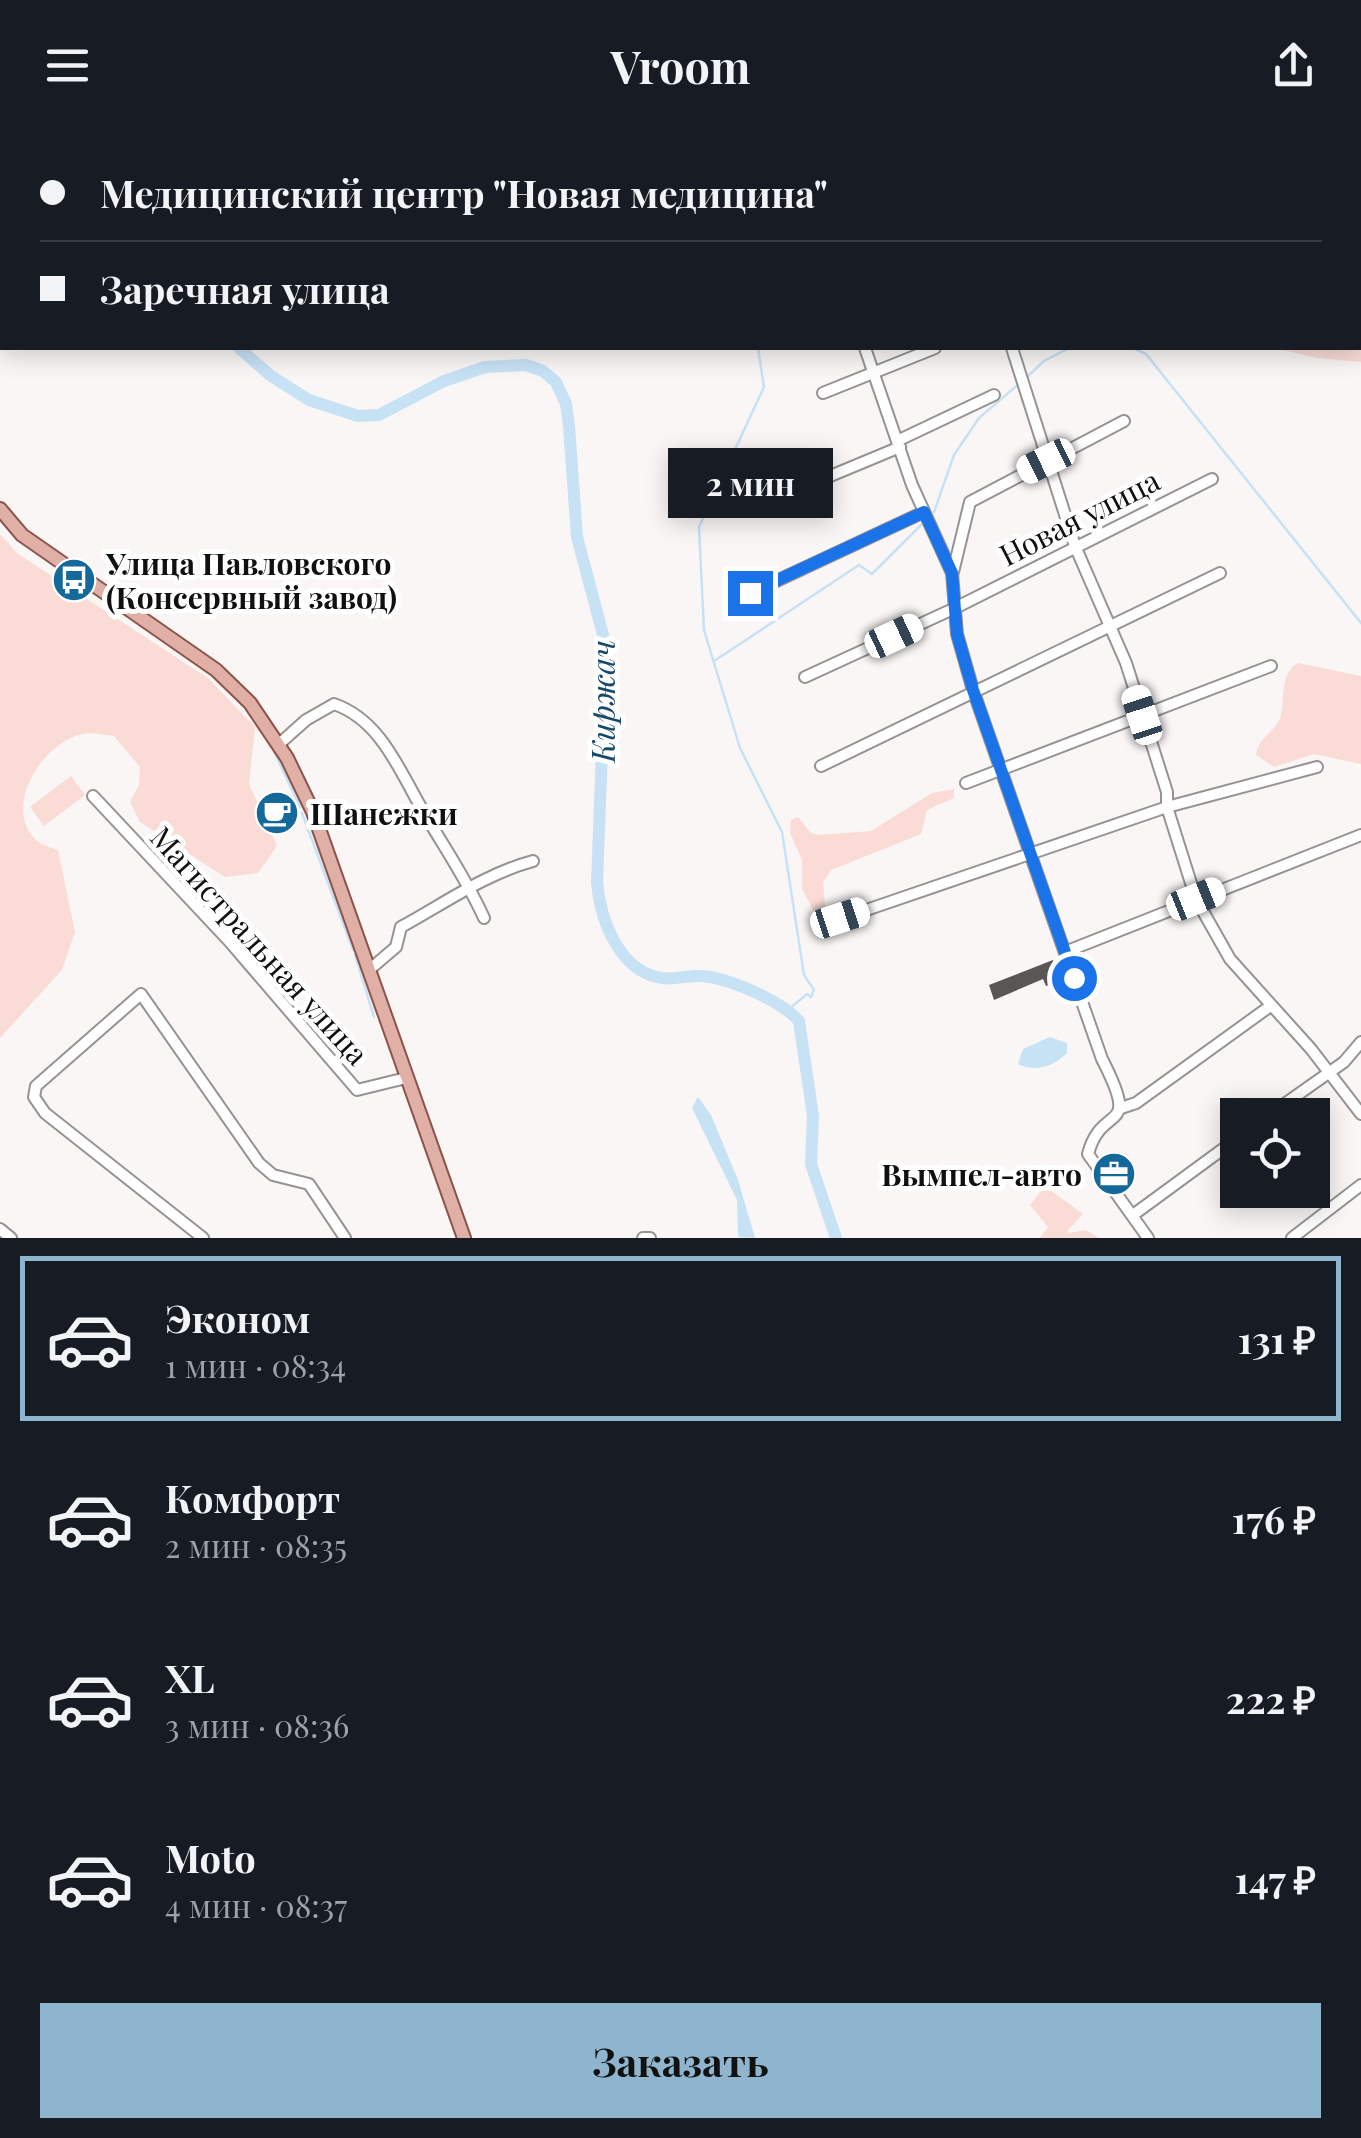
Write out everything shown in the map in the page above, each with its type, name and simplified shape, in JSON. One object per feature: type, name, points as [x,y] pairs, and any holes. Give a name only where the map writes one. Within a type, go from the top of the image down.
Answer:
[{"type":"main road","name":"Магистральная улица","points":[[0,509],[22,535],[216,670],[250,703],[278,744],[304,791],[464,1238]]},
{"type":"street","points":[[866,350],[924,512],[952,573]]},
{"type":"street","points":[[823,393],[930,350]]},
{"type":"street","points":[[1013,350],[1075,546],[1107,628],[1126,662],[1168,792],[1167,807],[1196,899],[1230,960],[1329,1071],[1361,1114]]},
{"type":"street","points":[[751,509],[899,444],[994,395]]},
{"type":"street","points":[[1124,421],[970,502],[952,573],[953,609],[973,690],[1102,1059],[1120,1094],[1121,1108],[1115,1119],[1092,1138],[1088,1154],[1148,1238]]},
{"type":"street","name":"Новая улица","points":[[805,677],[953,609],[1212,479]]},
{"type":"street","points":[[750,593],[924,512]]},
{"type":"street","points":[[821,766],[1220,573]]},
{"type":"street","points":[[966,784],[1271,666]]},
{"type":"street","points":[[278,744],[306,720],[334,704],[351,710],[392,752],[423,812],[470,886],[484,918]]},
{"type":"street","points":[[834,928],[840,918],[1167,807],[1316,767]]},
{"type":"street","name":"Магистральная улица","points":[[93,796],[229,940],[357,1090],[406,1078]]},
{"type":"street","points":[[1065,952],[1361,834]]},
{"type":"street","points":[[369,970],[396,947],[401,926],[459,896],[470,886],[533,861]]},
{"type":"street","points":[[203,1238],[46,1113],[34,1097],[36,1086],[141,994],[259,1163],[273,1175],[309,1184],[345,1238]]},
{"type":"street","points":[[1121,1108],[1136,1103],[1269,1007]]},
{"type":"street","points":[[1292,1098],[1344,1062],[1361,1042]]},
{"type":"street","points":[[1133,1215],[1220,1151]]},
{"type":"street","points":[[1292,1238],[1361,1185]]},
{"type":"street","points":[[0,1229],[11,1238]]},
{"type":"shaded area","points":[[1283,350],[1361,350],[1361,362]]},
{"type":"shaded area","points":[[0,534],[18,554],[208,678],[255,727],[249,784],[277,846],[258,873],[225,877],[140,822],[130,802],[139,785],[140,767],[114,736],[86,733],[68,739],[54,749],[32,777],[23,810],[26,826],[36,840],[58,850],[75,932],[62,970],[0,1038]]},
{"type":"shaded area","points":[[1298,663],[1361,676],[1361,764],[1314,754],[1274,767],[1256,755],[1279,721],[1286,679]]},
{"type":"shaded area","points":[[71,776],[85,795],[44,826],[30,807]]},
{"type":"shaded area","points":[[954,789],[954,798],[927,810],[921,834],[831,870],[823,882],[826,918],[818,919],[802,889],[802,860],[790,833],[791,820],[798,817],[811,833],[819,835],[871,831],[932,793]]},
{"type":"shaded area","points":[[1050,1190],[1083,1214],[1069,1233],[1086,1230],[1099,1238],[1040,1238],[1048,1227],[1030,1205],[1041,1191]]},
{"type":"water","points":[[1050,1037],[1067,1043],[1067,1053],[1062,1058],[1038,1068],[1018,1064],[1023,1049]]},
{"type":"water","points":[[698,1097],[711,1115],[738,1180],[755,1238],[738,1237],[737,1200],[692,1108]]},
{"type":"building","points":[[1053,960],[1061,980],[1046,986],[1043,979],[994,1000],[989,985]]},
{"type":"waterway","name":"Киржач","points":[[241,350],[271,376],[309,400],[358,416],[379,415],[444,381],[485,367],[526,365],[543,371],[556,382],[566,404],[569,426],[577,537],[606,646],[597,882],[602,912],[623,955],[647,974],[725,981],[767,998],[799,1021],[813,1116],[811,1164],[836,1238]]},
{"type":"waterway","points":[[758,350],[764,387],[699,527],[704,630],[740,748],[782,832],[804,975],[814,990],[811,997],[807,994],[789,1009]]},
{"type":"waterway","points":[[1026,378],[1044,361],[1065,350]]},
{"type":"waterway","points":[[1137,350],[1146,354],[1361,623]]},
{"type":"waterway","points":[[934,512],[954,455],[979,418],[1020,383]]},
{"type":"waterway","points":[[714,661],[859,565],[872,574],[923,523]]},
{"type":"waterway","points":[[272,747],[300,807]]},
{"type":"waterway","points":[[302,813],[353,950]]},
{"type":"waterway","points":[[355,955],[374,1017]]},
{"type":"place","name":"Улица Павловского (Консервный завод)","points":[[74,580]]},
{"type":"place","name":"Шанежки","points":[[277,813]]},
{"type":"place","name":"Вымпел-авто","points":[[1114,1174]]},
{"type":"route","points":[[750,593],[924,512],[952,573],[957,634],[973,690],[1074,978]]}]
